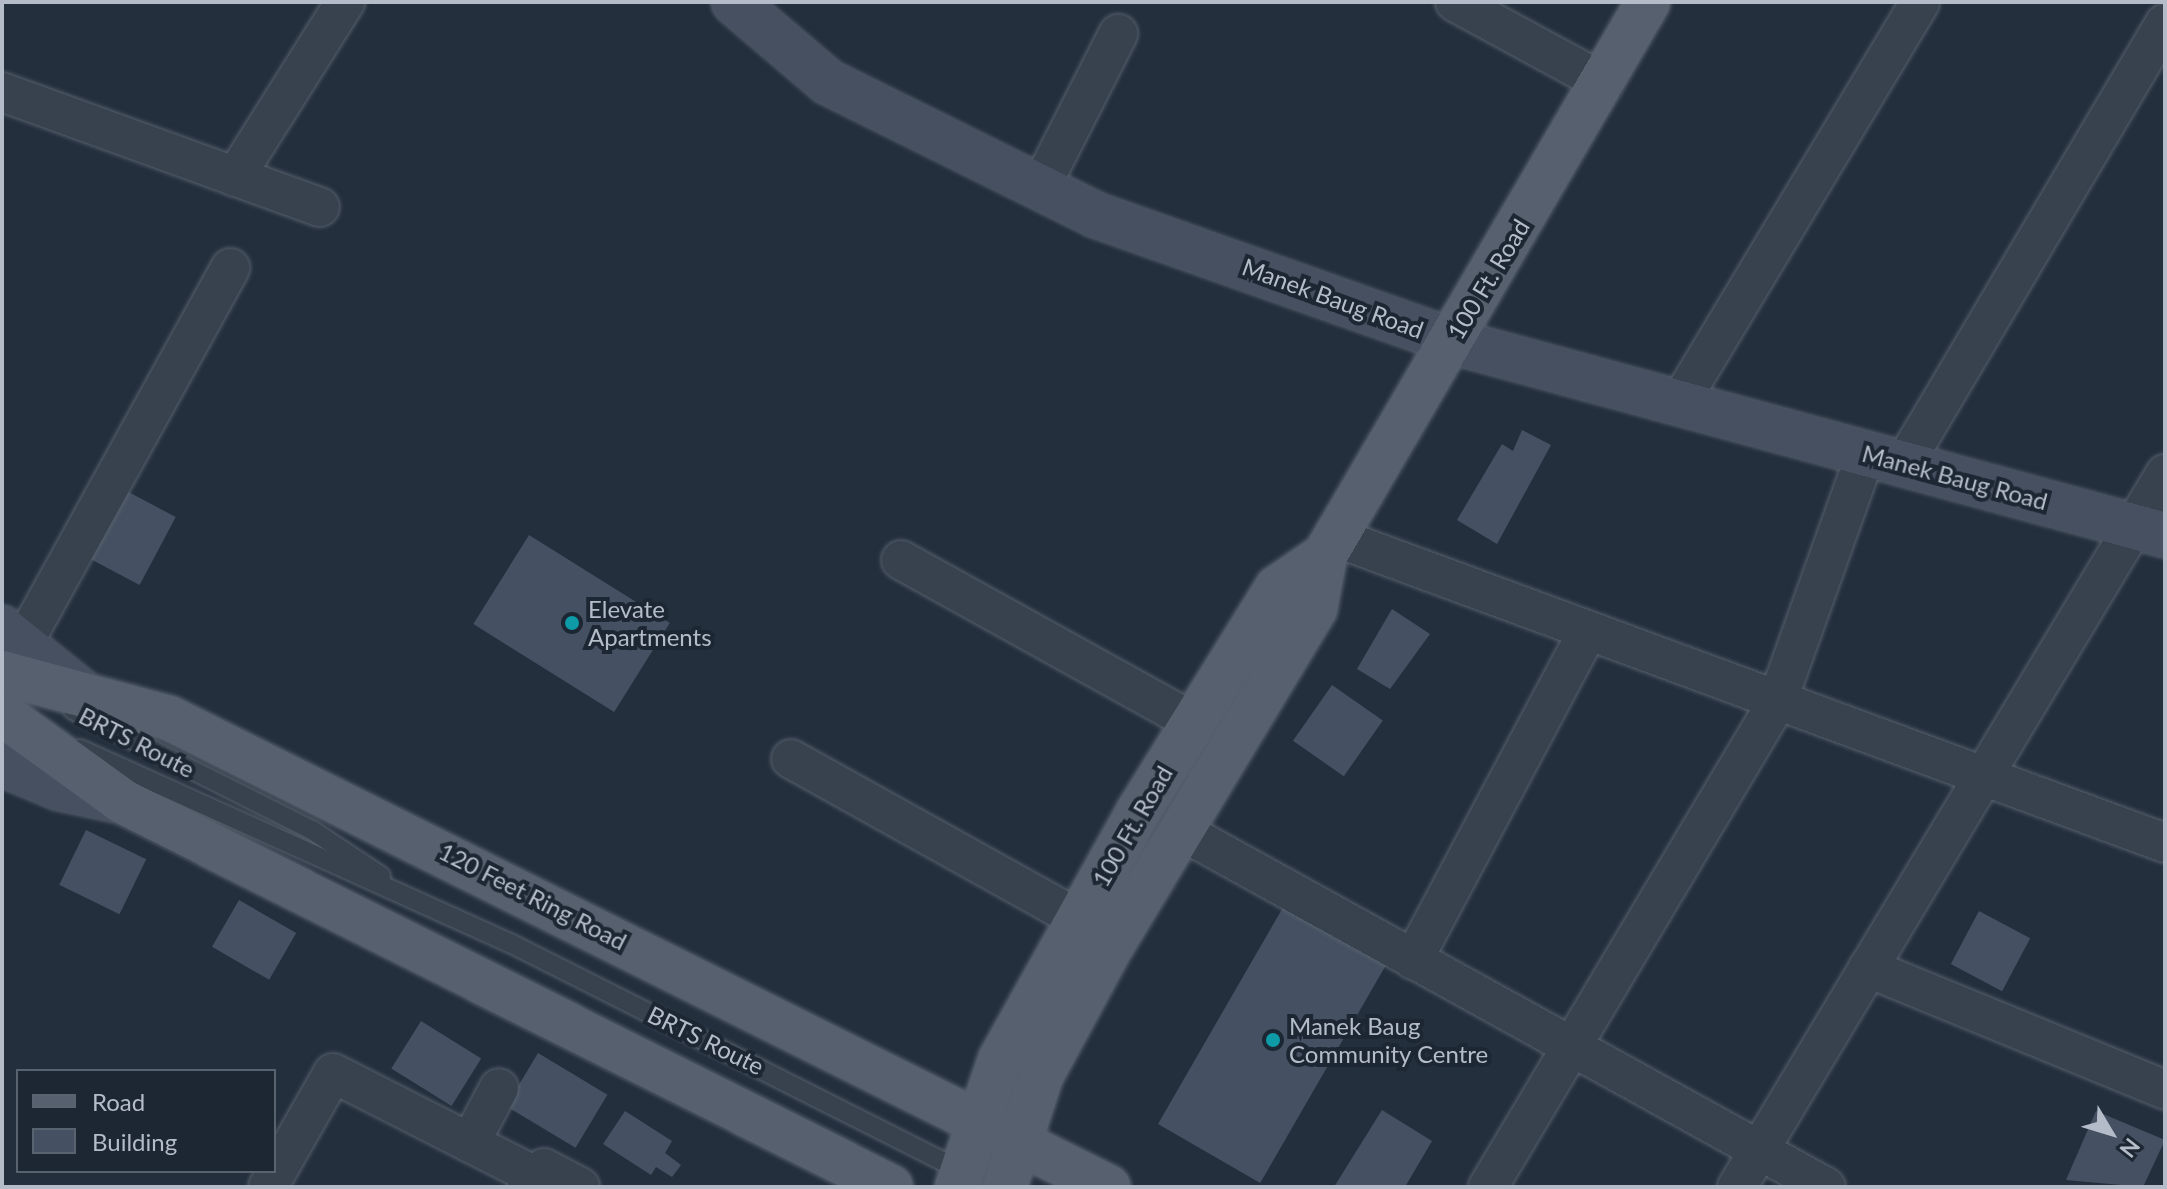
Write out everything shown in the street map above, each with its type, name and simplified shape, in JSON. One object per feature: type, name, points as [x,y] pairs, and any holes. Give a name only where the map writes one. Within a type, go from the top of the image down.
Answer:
[{"type":"main road","name":"100 Ft. Road","points":[[1005,1187],[1041,1076],[1180,830],[1315,609],[1330,546],[1604,83],[1648,2]]},
{"type":"main road","name":"100 Ft. Road","points":[[972,1182],[976,1124],[1000,1060],[1078,919],[1193,722],[1277,588],[1330,546]]},
{"type":"main road","name":"120 Feet Ring Road","points":[[12,676],[81,692],[184,724],[1018,1143]]},
{"type":"main road","points":[[12,676],[122,801],[891,1187]]},
{"type":"main road","points":[[1018,1143],[1108,1187]]},
{"type":"street","points":[[235,177],[345,2]]},
{"type":"street","name":"Manek Baug Road","points":[[734,2],[828,82],[1040,188],[1451,341],[2149,531]]},
{"type":"street","points":[[1455,2],[1604,83]]},
{"type":"street","points":[[1680,402],[1920,2]]},
{"type":"street","points":[[1488,1187],[1777,702],[1885,458],[2165,23]]},
{"type":"street","points":[[1040,188],[1118,34]]},
{"type":"street","points":[[2,92],[320,207]]},
{"type":"street","points":[[12,676],[230,268]]},
{"type":"street","points":[[1737,1187],[1982,778],[2149,531],[2165,474]]},
{"type":"street","points":[[1330,546],[1588,631],[2165,843]]},
{"type":"street","points":[[901,560],[1193,722]]},
{"type":"street","points":[[1413,960],[1588,631]]},
{"type":"street","points":[[791,759],[1078,919]]},
{"type":"street","points":[[2,764],[60,788],[122,801]]},
{"type":"street","points":[[1180,830],[1757,1152],[1826,1187]]},
{"type":"street","points":[[1868,968],[2165,1090]]},
{"type":"street","points":[[276,1173],[333,1073],[470,1143],[530,1181],[544,1168],[580,1187]]},
{"type":"street","points":[[470,1143],[499,1088]]},
{"type":"lane","name":"BRTS Route","points":[[12,676],[312,830],[413,897]]},
{"type":"lane","name":"BRTS Route","points":[[12,676],[413,897],[972,1182]]},
{"type":"building","points":[[1522,430],[1551,445],[1497,544],[1457,520],[1502,444],[1513,451]]},
{"type":"building","points":[[121,488],[176,517],[140,585],[85,556]]},
{"type":"building","name":"Elevate Apartments","points":[[529,535],[670,623],[614,712],[473,624]]},
{"type":"building","points":[[1392,609],[1430,634],[1390,689],[1357,669]]},
{"type":"building","points":[[1332,685],[1383,721],[1344,776],[1293,741]]},
{"type":"building","points":[[86,830],[146,859],[119,914],[59,885]]},
{"type":"building","name":"Manek Baug Community Centre","points":[[1289,897],[1391,956],[1260,1183],[1158,1124]]},
{"type":"building","points":[[239,900],[296,933],[269,980],[212,947]]},
{"type":"building","points":[[1979,911],[2030,938],[2002,991],[1951,964]]},
{"type":"building","points":[[421,1021],[481,1059],[452,1106],[391,1068]]},
{"type":"building","points":[[538,1053],[607,1095],[575,1148],[506,1106]]},
{"type":"building","points":[[1382,1110],[1432,1141],[1405,1187],[1334,1187]]},
{"type":"building","points":[[625,1111],[672,1141],[665,1153],[681,1165],[672,1177],[656,1167],[651,1175],[603,1144]]},
{"type":"building","points":[[2096,1111],[2165,1140],[2143,1187],[2066,1180]]},
{"type":"place","name":"Elevate Apartments","points":[[572,623]]},
{"type":"place","name":"Manek Baug Community Centre","points":[[1273,1040]]}]
